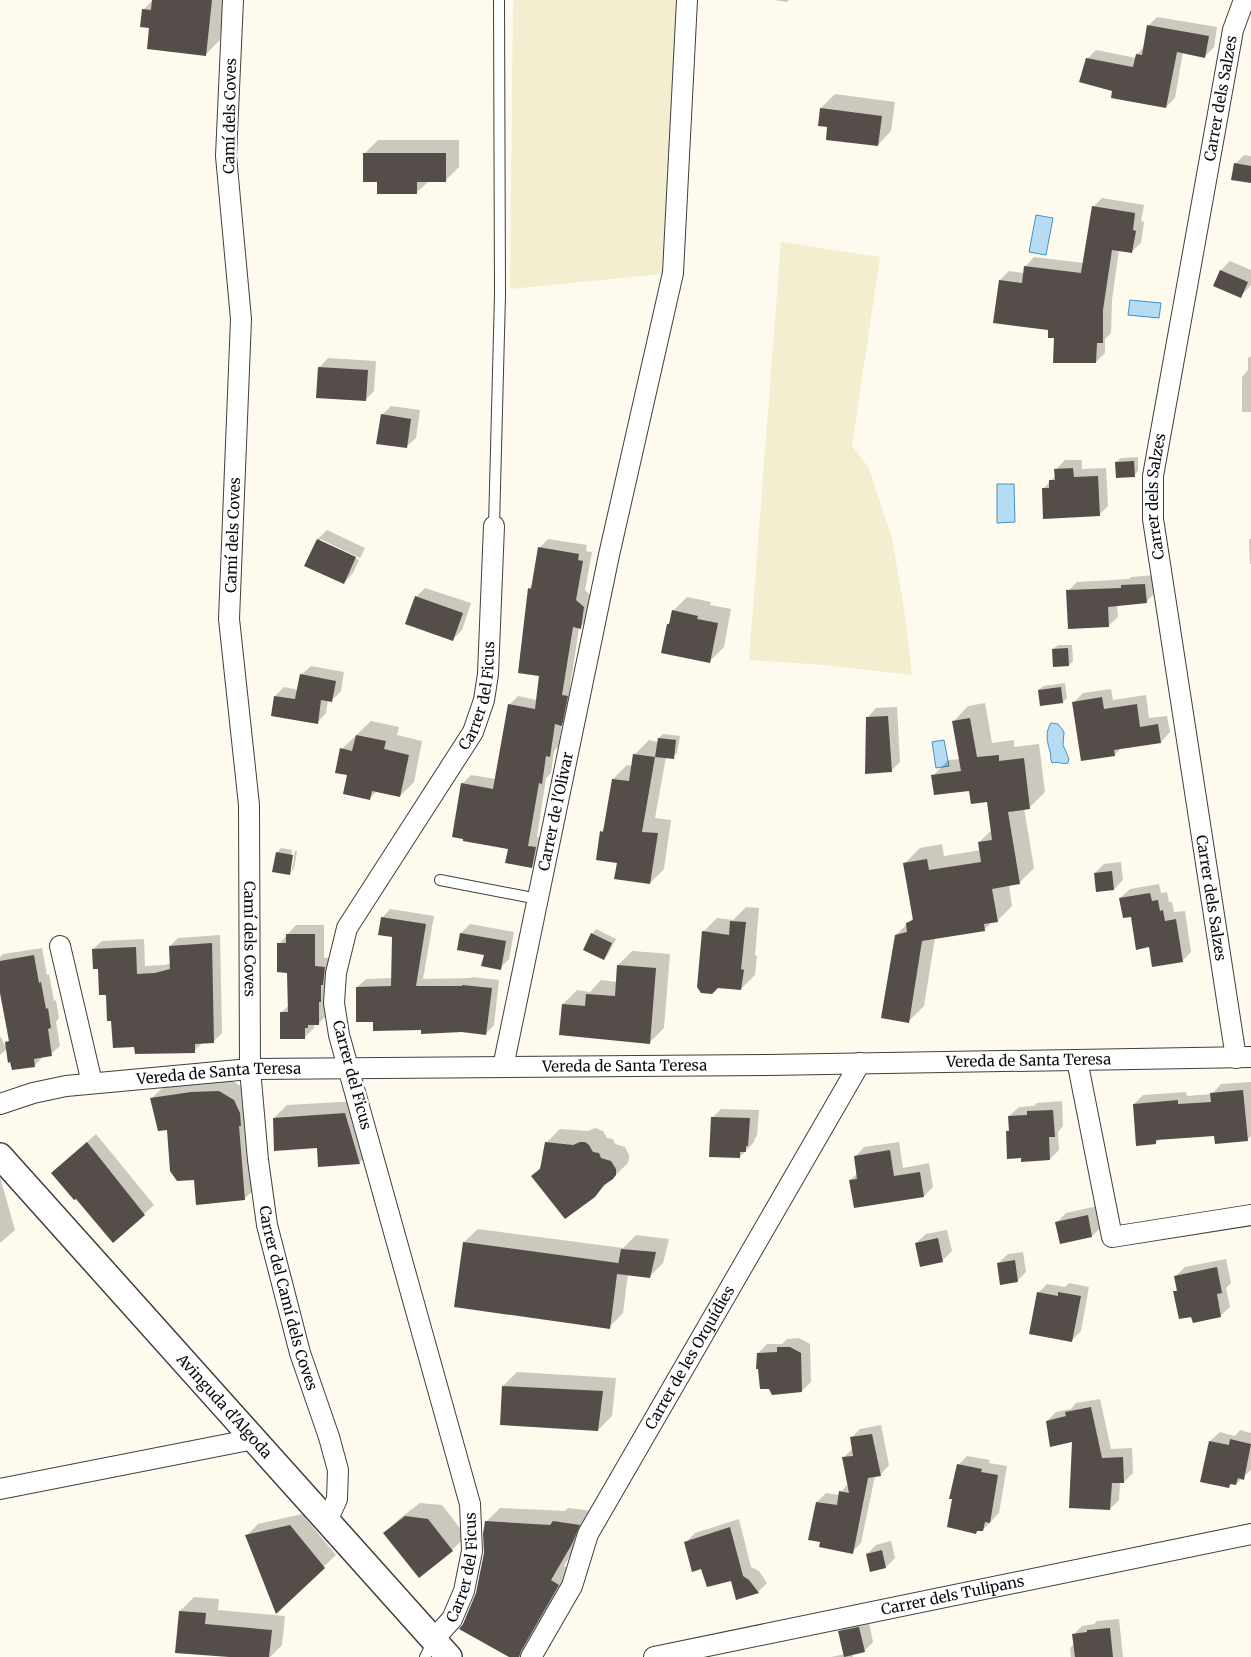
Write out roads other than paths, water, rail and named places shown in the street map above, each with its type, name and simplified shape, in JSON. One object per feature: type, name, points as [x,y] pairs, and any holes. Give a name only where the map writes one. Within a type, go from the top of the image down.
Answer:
[{"type":"street","name":"Camí dels Coves","points":[[233,0],[226,156],[241,319],[229,619],[249,805],[250,1069]]},
{"type":"street","name":"Carrer de l'Olivar","points":[[503,1067],[609,555],[673,273],[687,0]]},
{"type":"street","name":"Carrer dels Salzes","points":[[1243,1057],[1153,519],[1153,476],[1233,30],[1244,0]]},
{"type":"street","name":"Carrer del Ficus","points":[[436,1651],[464,1591],[472,1551],[470,1504],[339,1035],[334,1003],[336,973],[347,928],[473,732],[484,700],[488,674],[494,526]]},
{"type":"street","points":[[60,946],[92,1084]]},
{"type":"street","name":"Vereda de Santa Teresa","points":[[0,1104],[33,1093],[92,1084],[250,1069],[768,1065],[1243,1057]]},
{"type":"street","points":[[1077,1060],[1112,1237],[1251,1215]]},
{"type":"street","name":"Carrer de les Orquídies","points":[[531,1657],[572,1586],[588,1534],[860,1062]]},
{"type":"street","name":"Carrer del Camí dels Coves","points":[[250,1069],[258,1160],[268,1225],[300,1353],[329,1437],[338,1470],[337,1499],[326,1520]]},
{"type":"street","name":"Avinguda d'Algoda","points":[[0,1156],[326,1520],[436,1651]]},
{"type":"street","points":[[0,1489],[254,1440]]},
{"type":"street","name":"Carrer dels Tulipans","points":[[654,1657],[1251,1534]]},
{"type":"lane","points":[[494,526],[500,295],[499,0]]},
{"type":"lane","points":[[440,880],[538,899]]},
{"type":"water","points":[[1036,215],[1053,218],[1046,255],[1029,252]]},
{"type":"water","points":[[1130,300],[1161,303],[1159,318],[1128,315]]},
{"type":"water","points":[[997,484],[1014,484],[1015,522],[997,523]]},
{"type":"water","points":[[1051,723],[1058,724],[1064,732],[1063,745],[1069,759],[1068,763],[1052,763],[1047,737]]},
{"type":"water","points":[[944,740],[949,766],[936,768],[932,742]]}]
